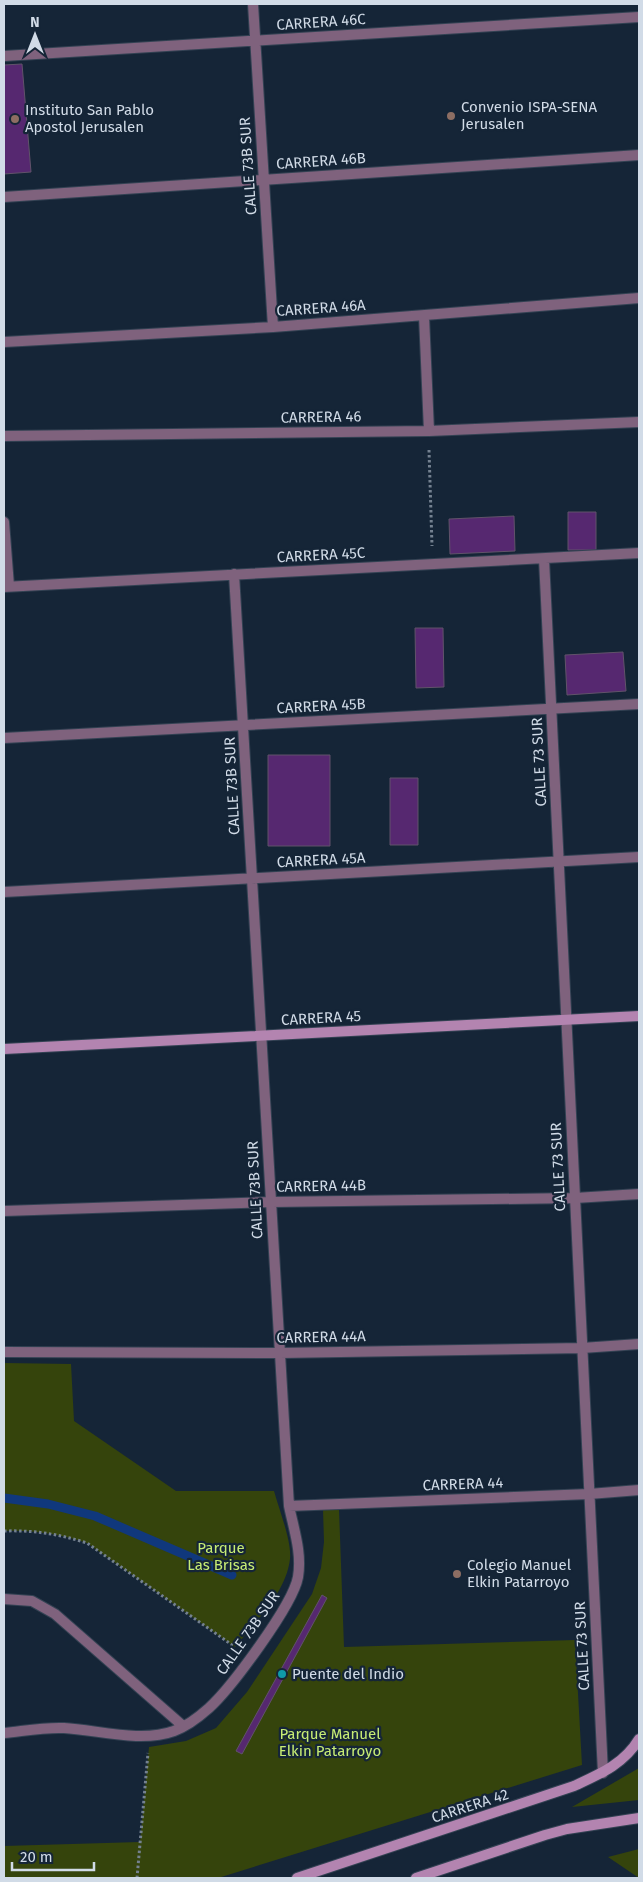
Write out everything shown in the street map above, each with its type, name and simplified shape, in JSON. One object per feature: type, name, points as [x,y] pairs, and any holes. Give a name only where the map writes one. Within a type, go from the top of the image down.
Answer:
[{"type":"street","name":"CALLE 73B SUR","points":[[253,4],[273,327]]},
{"type":"street","name":"CARRERA 46C","points":[[4,56],[639,17]]},
{"type":"street","name":"CARRERA 46B","points":[[4,197],[639,155]]},
{"type":"street","name":"CARRERA 46A","points":[[4,342],[273,327],[639,298]]},
{"type":"street","points":[[424,316],[428,431]]},
{"type":"street","name":"CARRERA 46","points":[[4,436],[428,431],[639,422]]},
{"type":"street","points":[[4,522],[7,586]]},
{"type":"street","name":"CARRERA 45C","points":[[7,586],[639,553]]},
{"type":"street","name":"CALLE 73 SUR","points":[[544,559],[603,1773]]},
{"type":"street","name":"CALLE 73B SUR","points":[[4,1733],[63,1728],[101,1733],[150,1735],[174,1731],[208,1709],[223,1694],[293,1594],[298,1578],[300,1558],[289,1506],[234,574]]},
{"type":"street","name":"CARRERA 45B","points":[[4,738],[639,704]]},
{"type":"street","name":"CARRERA 45A","points":[[4,892],[639,857]]},
{"type":"street","name":"CARRERA 45","points":[[4,1049],[639,1016]]},
{"type":"street","name":"CARRERA 44B","points":[[4,1211],[271,1202],[575,1198],[639,1194]]},
{"type":"street","name":"CARRERA 44A","points":[[4,1352],[280,1353],[582,1348],[639,1344]]},
{"type":"street","name":"CARRERA 44","points":[[289,1506],[589,1494],[639,1490]]},
{"type":"street","points":[[4,1598],[32,1601],[55,1614],[183,1726]]},
{"type":"street","name":"CARRERA 42","points":[[297,1878],[546,1797],[603,1773],[628,1754],[639,1739]]},
{"type":"street","points":[[416,1878],[522,1842],[567,1829],[639,1818]]},
{"type":"path","points":[[428,431],[433,564]]},
{"type":"path","points":[[4,1531],[44,1532],[66,1536],[87,1543],[250,1658]]},
{"type":"path","points":[[137,1878],[150,1735]]},
{"type":"green space","name":"Parque Las Brisas","points":[[4,1363],[71,1364],[74,1421],[176,1491],[274,1491],[289,1544],[290,1559],[287,1572],[283,1584],[276,1595],[235,1647],[87,1543],[46,1533],[4,1531]]},
{"type":"green space","name":"Parque Manuel Elkin Patarroyo","points":[[323,1509],[339,1509],[344,1647],[575,1640],[582,1765],[218,1878],[4,1878],[4,1846],[140,1842],[149,1747],[186,1741],[216,1728],[247,1692],[312,1594],[321,1568],[324,1542]]},
{"type":"green space","points":[[639,1768],[639,1800],[572,1807]]},
{"type":"green space","points":[[639,1849],[639,1878],[608,1857]]},
{"type":"building","name":"Instituto San Pablo Apostol Jerusalen","points":[[22,64],[31,172],[4,174],[4,65]]},
{"type":"building","points":[[568,512],[596,512],[596,550],[568,550]]},
{"type":"building","points":[[514,516],[515,551],[450,554],[449,519]]},
{"type":"building","points":[[415,628],[443,628],[444,687],[416,688]]},
{"type":"building","points":[[623,652],[626,691],[567,695],[565,655]]},
{"type":"building","points":[[268,755],[330,755],[330,846],[268,846]]},
{"type":"building","points":[[390,778],[418,778],[418,845],[390,845]]},
{"type":"building","name":"Puente del Indio","points":[[322,1595],[327,1598],[242,1754],[236,1751]]},
{"type":"waterway","points":[[4,1498],[48,1504],[95,1516],[232,1575]]},
{"type":"place","name":"Convenio ISPA-SENA Jerusalen","points":[[451,116]]},
{"type":"place","name":"Instituto San Pablo Apostol Jerusalen","points":[[15,119]]},
{"type":"place","name":"Colegio Manuel Elkin Patarroyo","points":[[457,1574]]},
{"type":"place","name":"Puente del Indio","points":[[282,1674]]}]
